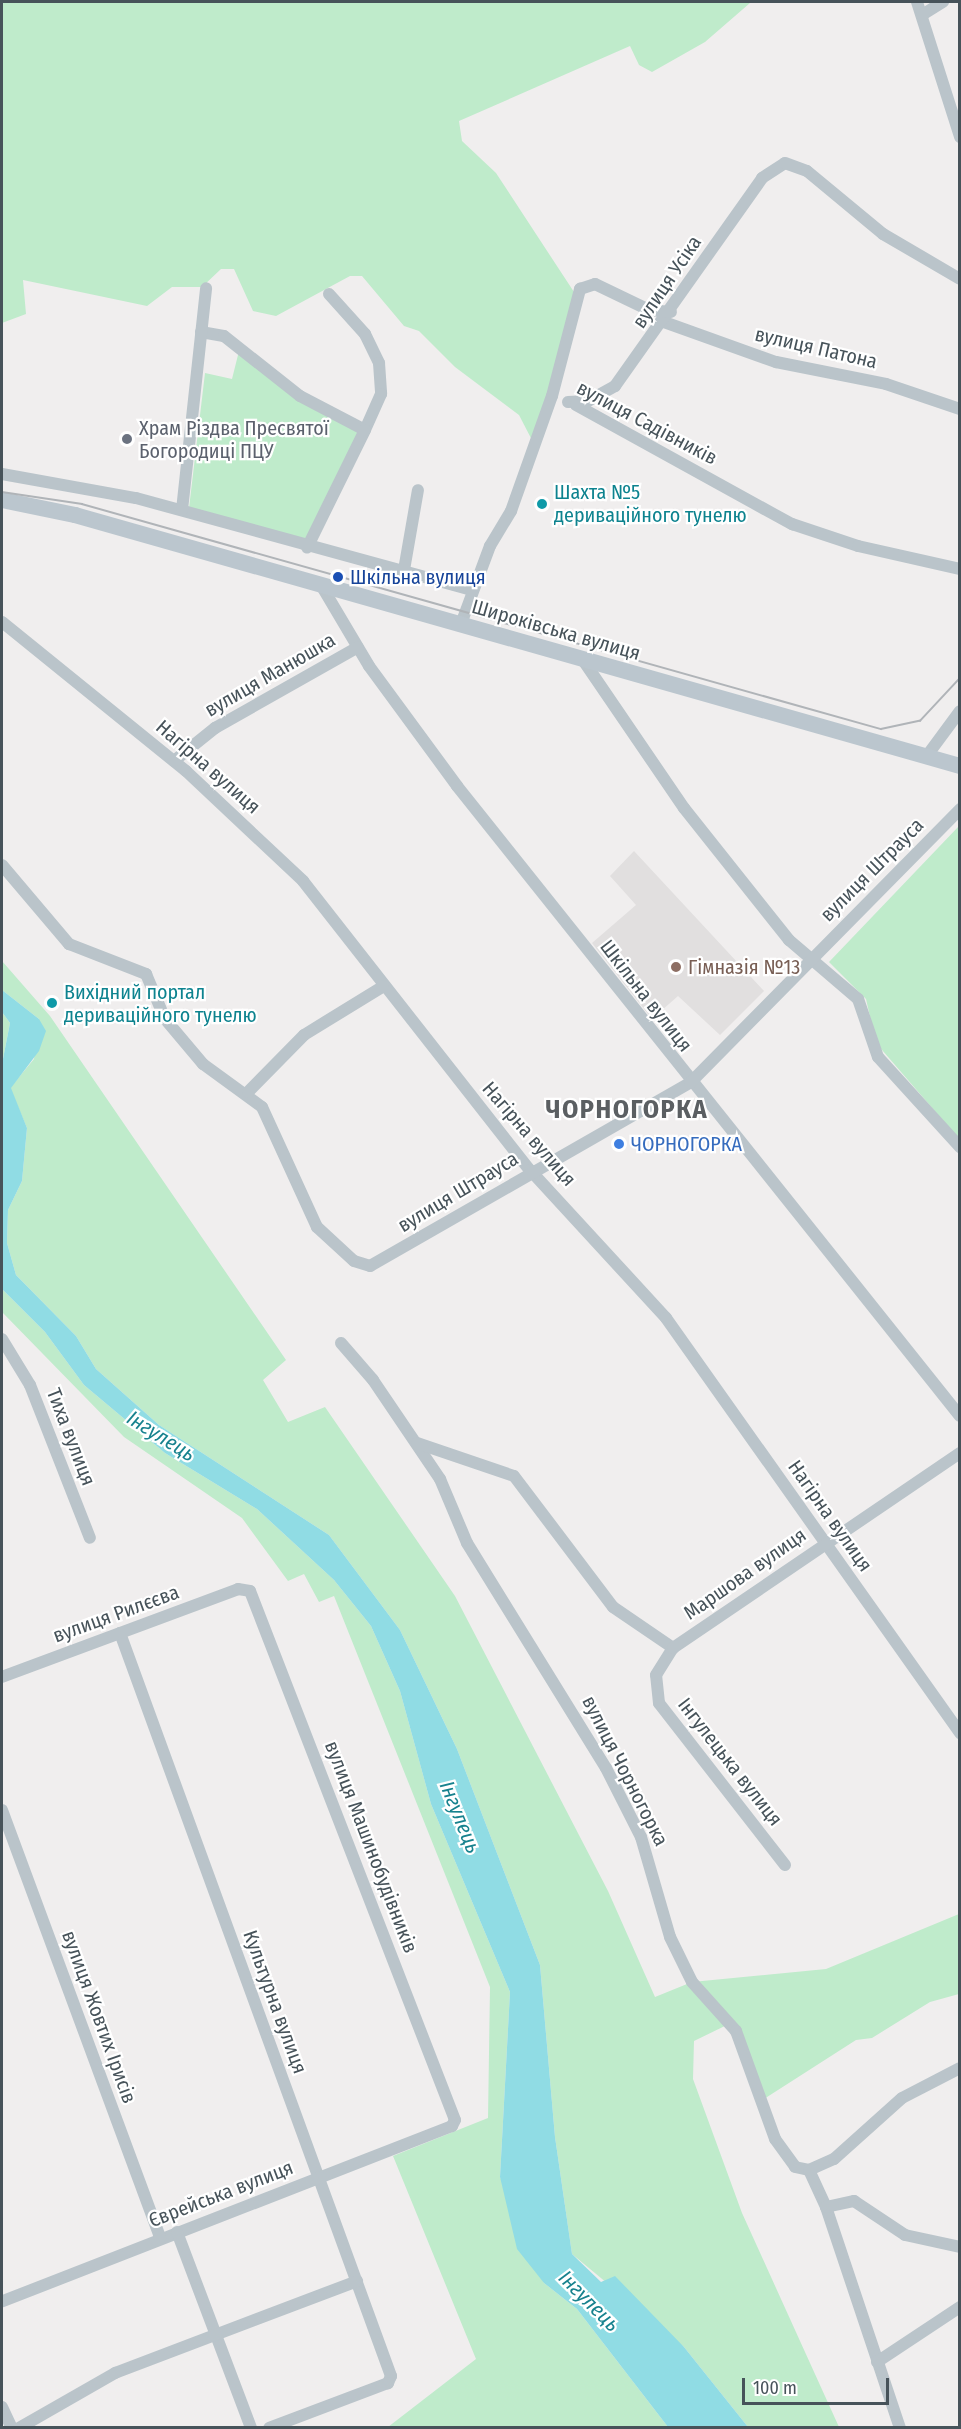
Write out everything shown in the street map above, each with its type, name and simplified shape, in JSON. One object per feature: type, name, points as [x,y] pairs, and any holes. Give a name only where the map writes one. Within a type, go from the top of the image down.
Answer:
[{"type":"main road","name":"Широківська вулиця","points":[[2,500],[75,515],[960,766]]},
{"type":"street","points":[[917,2],[960,137]]},
{"type":"street","points":[[922,15],[944,2]]},
{"type":"street","name":"вулиця Усіка","points":[[568,402],[594,399],[615,386],[667,317],[762,178],[785,163],[807,171],[883,234],[960,279]]},
{"type":"street","name":"вулиця Патона","points":[[552,396],[580,289],[595,284],[649,310],[776,362],[886,384],[960,409]]},
{"type":"street","points":[[182,510],[206,288]]},
{"type":"street","points":[[307,548],[381,394],[379,363],[365,334],[329,294]]},
{"type":"street","points":[[201,332],[224,336],[300,396],[365,430]]},
{"type":"street","points":[[461,624],[473,590],[511,511],[552,396]]},
{"type":"street","name":"вулиця Садівників","points":[[552,396],[568,402],[792,524],[858,546],[960,568]]},
{"type":"street","points":[[2,474],[182,510],[307,548],[404,570],[473,590]]},
{"type":"street","points":[[404,570],[418,490]]},
{"type":"street","name":"Шкільна вулиця","points":[[321,585],[358,647],[457,786],[690,1083],[960,1416]]},
{"type":"street","name":"Нагірна вулиця","points":[[2,622],[174,761],[303,881],[382,987],[530,1170],[657,1307],[960,1733]]},
{"type":"street","name":"вулиця Манюшка","points":[[174,761],[215,728],[358,647]]},
{"type":"street","points":[[583,660],[684,808],[789,940],[858,999],[878,1057],[960,1148]]},
{"type":"street","points":[[926,757],[960,711]]},
{"type":"street","name":"вулиця Штрауса","points":[[248,1092],[282,1142],[300,1198],[317,1227],[354,1261],[379,1263],[530,1170],[690,1083],[960,809]]},
{"type":"street","points":[[2,865],[45,922],[69,944],[146,974],[165,1019],[183,1041],[214,1076],[248,1092],[304,1035],[382,987]]},
{"type":"street","name":"Тиха вулиця","points":[[2,1339],[5,1356],[30,1385],[90,1538]]},
{"type":"street","name":"вулиця Чорногорка","points":[[340,1344],[410,1432],[440,1479],[467,1542],[606,1768],[641,1837],[670,1937],[692,1982],[736,2031],[781,2151],[795,2167],[809,2170]]},
{"type":"street","points":[[417,1443],[514,1476],[613,1607],[674,1648]]},
{"type":"street","name":"Маршова вулиця","points":[[674,1648],[825,1542],[960,1453]]},
{"type":"street","name":"вулиця Рилєєва","points":[[2,1677],[244,1588]]},
{"type":"street","name":"вулиця Машинобудівників","points":[[244,1588],[255,1602],[455,2124]]},
{"type":"street","name":"Культурна вулиця","points":[[120,1633],[392,2376],[388,2383],[269,2427]]},
{"type":"street","name":"Інгулецька вулиця","points":[[674,1648],[656,1675],[654,1695],[785,1865]]},
{"type":"street","name":"вулиця Жовтих Ірисів","points":[[2,1810],[160,2238]]},
{"type":"street","points":[[900,2427],[826,2207],[809,2170],[834,2158],[909,2093],[960,2067]]},
{"type":"street","name":"Єврейська вулиця","points":[[2,2301],[455,2124]]},
{"type":"street","points":[[826,2207],[854,2201],[905,2235],[960,2247]]},
{"type":"street","points":[[177,2232],[251,2427]]},
{"type":"street","points":[[19,2427],[115,2373],[357,2281]]},
{"type":"street","points":[[877,2362],[960,2307]]},
{"type":"street","points":[[2,2407],[12,2427]]},
{"type":"shaded area","name":"Гімназія №13","points":[[634,851],[764,991],[720,1035],[678,996],[652,1019],[592,943],[636,905],[610,876]]},
{"type":"green space","points":[[2,2],[750,3],[705,42],[652,72],[639,65],[630,46],[459,121],[462,141],[496,173],[574,292],[534,444],[519,415],[455,367],[419,331],[404,326],[362,276],[350,276],[276,316],[253,311],[234,269],[221,269],[202,287],[172,287],[147,306],[23,280],[26,314],[2,323]]},
{"type":"green space","points":[[239,351],[360,432],[305,544],[189,508],[205,373],[232,379]]},
{"type":"green space","points":[[959,826],[959,1139],[876,1043],[866,999],[829,962]]},
{"type":"green space","points":[[2,961],[50,1016],[286,1360],[263,1380],[288,1422],[325,1407],[455,1596],[608,1891],[655,1997],[692,1982],[826,1969],[959,1914],[959,1994],[930,2002],[872,2038],[856,2040],[761,2101],[731,2023],[694,2041],[693,2079],[742,2213],[839,2427],[748,2427],[684,2347],[572,2254],[555,2137],[540,1965],[457,1749],[400,1630],[329,1535],[159,1425],[96,1369],[76,1336],[16,1275],[7,1243],[8,1210],[22,1181],[27,1128],[10,1088],[34,1059],[39,1019],[2,990]]},
{"type":"green space","points":[[2,1012],[10,1023],[2,1064]]},
{"type":"green space","points":[[2,1289],[45,1332],[84,1385],[165,1453],[257,1509],[334,1580],[371,1626],[400,1691],[431,1804],[510,1992],[500,2177],[544,2283],[577,2309],[668,2427],[388,2427],[476,2359],[393,2156],[488,2118],[490,1987],[334,1596],[319,1602],[304,1574],[288,1581],[242,1518],[124,1437],[2,1312]]},
{"type":"water","name":"Інгулець","points":[[2,990],[39,1019],[46,1031],[39,1051],[11,1088],[27,1128],[22,1181],[8,1210],[7,1243],[16,1275],[76,1336],[96,1369],[159,1425],[329,1535],[400,1630],[457,1749],[540,1965],[555,2137],[572,2254],[601,2282],[615,2276],[684,2347],[748,2427],[668,2427],[577,2309],[544,2283],[517,2249],[500,2177],[510,1992],[431,1804],[400,1691],[371,1626],[334,1580],[257,1509],[165,1453],[84,1385],[45,1332],[2,1289],[2,1064],[10,1023],[2,1012]]},
{"type":"tram line","points":[[2,492],[82,504],[881,729],[920,721],[960,678]]},
{"type":"place","name":"Храм Різдва Пресвятої Богородиці ПЦУ","points":[[127,439]]},
{"type":"place","name":"Шахта №5 дериваційного тунелю","points":[[542,504]]},
{"type":"place","name":"Шкільна вулиця","points":[[338,577]]},
{"type":"place","name":"Гімназія №13","points":[[676,967]]},
{"type":"place","name":"Вихідний портал дериваційного тунелю","points":[[52,1003]]},
{"type":"place","name":"ЧОРНОГОРКА","points":[[619,1144]]},
{"type":"district","name":"ЧОРНОГОРКА","points":[[627,1110]]}]
